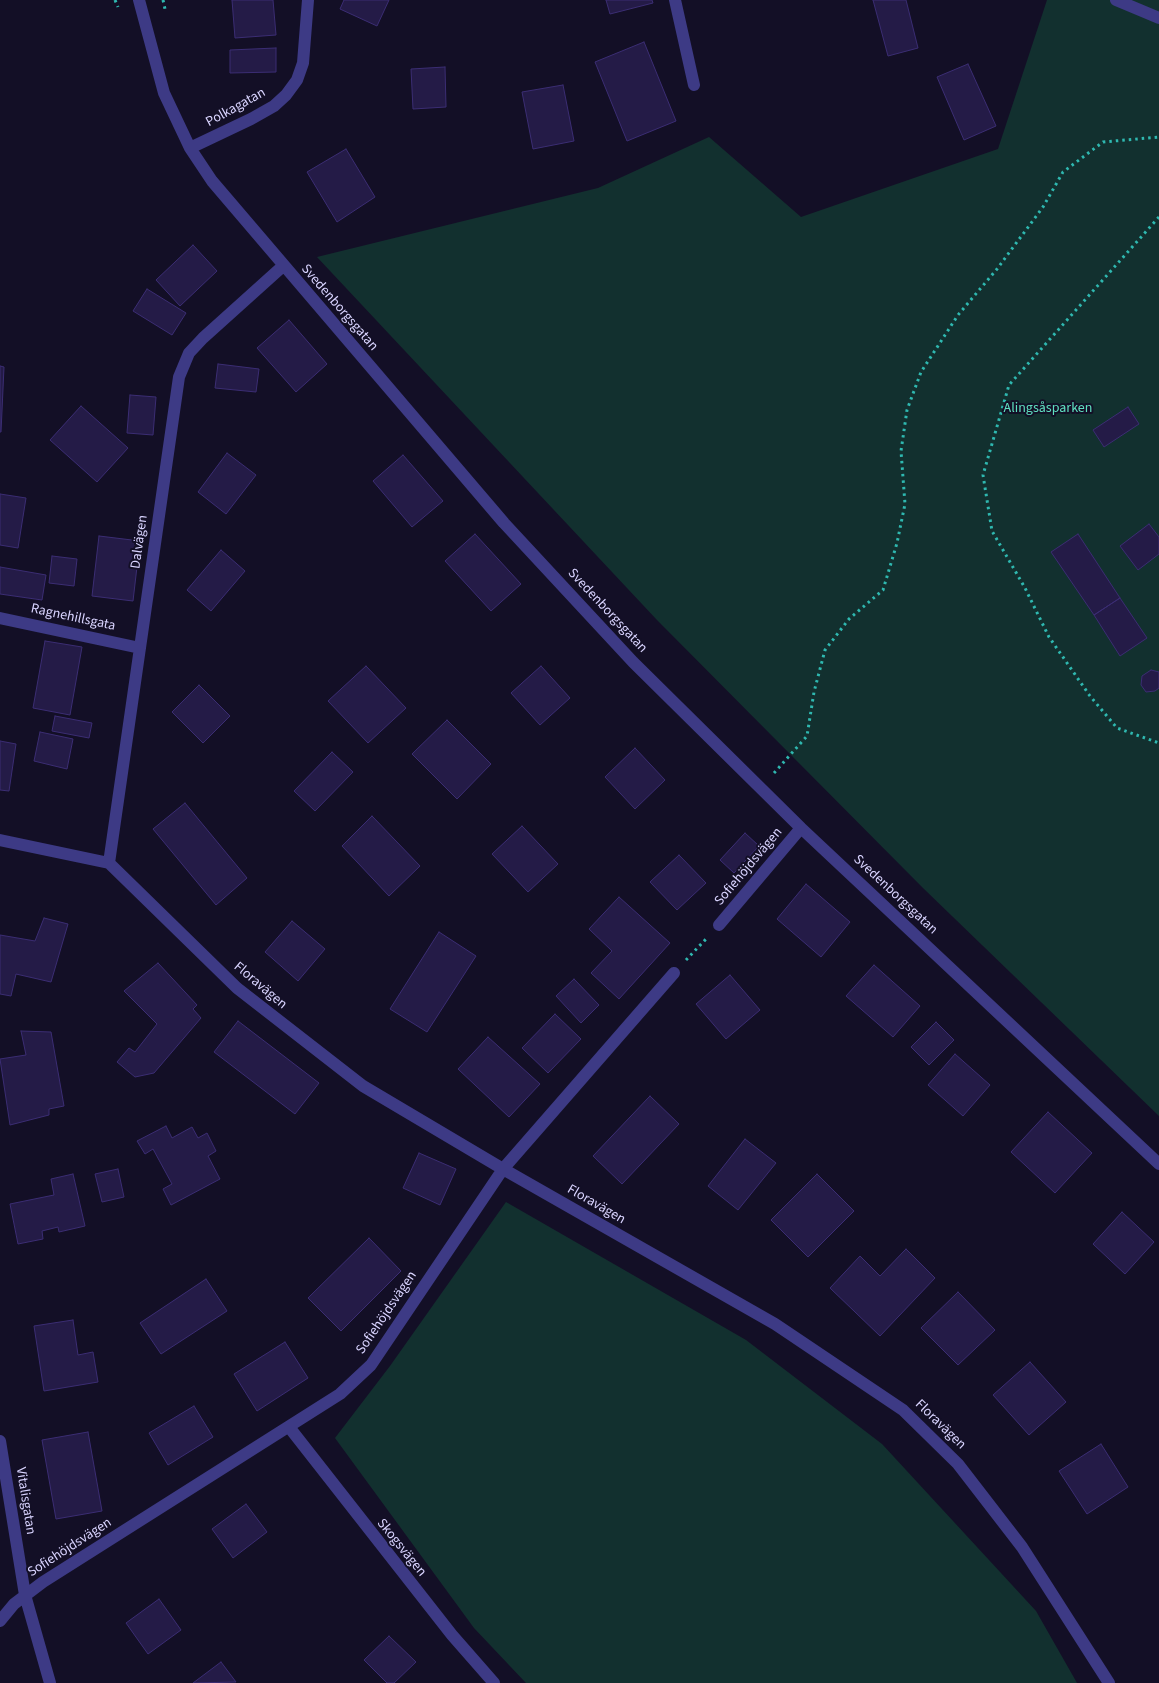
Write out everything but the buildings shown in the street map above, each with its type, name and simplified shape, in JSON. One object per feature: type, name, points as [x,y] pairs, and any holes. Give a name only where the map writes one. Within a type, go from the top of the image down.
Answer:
[{"type":"street","name":"Svedenborgsgatan","points":[[139,0],[164,93],[190,148],[212,181],[504,523],[633,662],[801,828],[1159,1164]]},
{"type":"street","name":"Polkagatan","points":[[190,148],[251,119],[274,106],[286,95],[297,80],[302,63],[308,0]]},
{"type":"street","points":[[675,0],[694,85]]},
{"type":"street","points":[[1116,0],[1159,18]]},
{"type":"street","name":"Dalvägen","points":[[109,863],[179,377],[189,353],[283,266]]},
{"type":"street","name":"Ragnehillsgata","points":[[0,618],[140,648]]},
{"type":"street","name":"Sofiehöjdsvägen","points":[[719,925],[801,828]]},
{"type":"street","points":[[0,840],[109,863]]},
{"type":"street","name":"Floravägen","points":[[109,863],[237,988],[362,1086],[503,1169],[775,1324],[902,1410],[958,1464],[1022,1547],[1109,1683]]},
{"type":"street","name":"Sofiehöjdsvägen","points":[[0,1621],[25,1595],[340,1394],[371,1365],[503,1169],[674,973]]},
{"type":"street","name":"Skogsvägen","points":[[289,1427],[452,1635],[494,1683]]},
{"type":"street","name":"Vitalisgatan","points":[[0,1441],[25,1595],[50,1683]]},
{"type":"path","points":[[163,0],[167,19]]},
{"type":"path","points":[[774,773],[807,736],[814,692],[825,650],[848,619],[883,590],[897,543],[905,504],[901,450],[907,410],[922,372],[958,315],[997,269],[1043,207],[1063,172],[1103,142],[1159,138]]},
{"type":"path","points":[[1159,216],[1009,386],[983,475],[992,531],[1025,588],[1049,637],[1090,696],[1117,728],[1159,742]]},
{"type":"path","points":[[767,766],[781,780]]},
{"type":"path","points":[[674,973],[719,925]]},
{"type":"green space","name":"Alingsåsparken","points":[[1047,0],[1159,0],[1159,1116],[923,888],[657,620],[317,257],[598,188],[709,137],[801,217],[998,149]]},
{"type":"green space","points":[[506,1202],[746,1340],[882,1444],[1036,1611],[1077,1683],[526,1683],[474,1628],[335,1438],[390,1366]]}]
